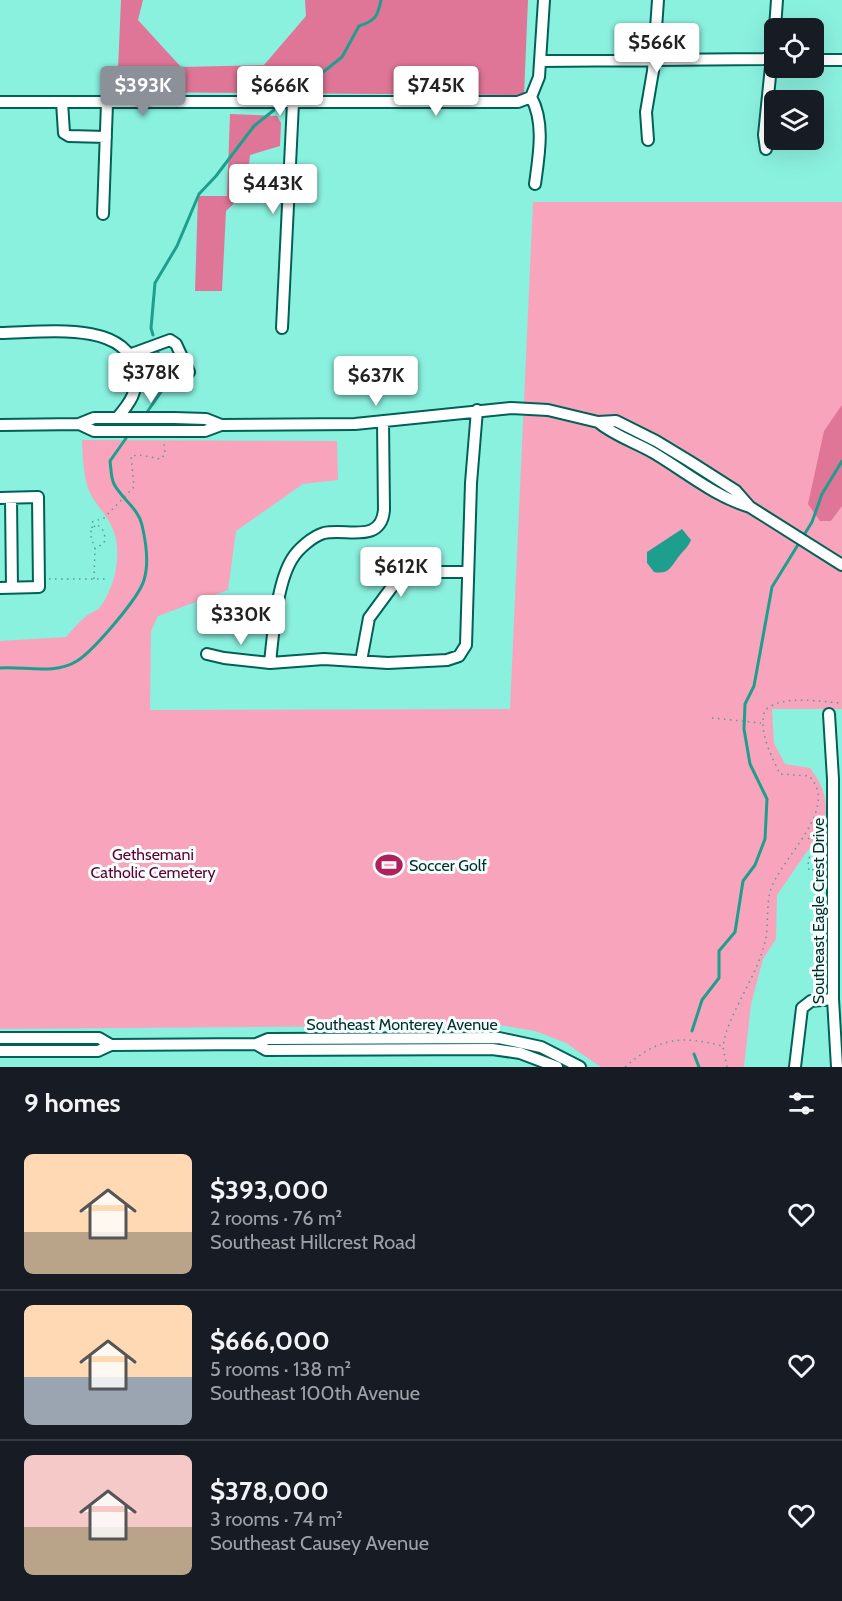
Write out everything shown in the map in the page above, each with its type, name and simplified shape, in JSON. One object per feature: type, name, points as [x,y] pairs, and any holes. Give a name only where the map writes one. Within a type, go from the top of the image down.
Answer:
[{"type":"street","points":[[0,102],[518,102],[531,97],[539,77],[544,0]]},
{"type":"street","points":[[648,140],[646,112],[654,60],[658,0]]},
{"type":"street","points":[[776,18],[777,0]]},
{"type":"street","points":[[540,61],[764,59]]},
{"type":"street","points":[[824,60],[842,60]]},
{"type":"street","points":[[531,97],[539,111],[539,155],[535,184]]},
{"type":"street","points":[[62,102],[64,133],[69,136],[105,137]]},
{"type":"street","points":[[103,214],[107,103]]},
{"type":"street","points":[[282,328],[293,103]]},
{"type":"street","points":[[0,333],[100,335],[116,341],[129,355],[136,373],[132,400],[122,418]]},
{"type":"street","points":[[129,355],[170,340],[176,344],[189,372]]},
{"type":"street","points":[[79,424],[94,431],[205,431],[221,425],[346,424],[477,410],[531,408],[574,414],[598,422],[616,422],[656,441],[736,491],[750,507],[842,565]]},
{"type":"street","points":[[207,654],[270,663],[324,659],[388,663],[447,660],[459,656],[466,645],[467,572],[477,410]]},
{"type":"street","points":[[0,424],[79,424],[94,418],[206,418],[221,425]]},
{"type":"street","points":[[270,663],[281,589],[293,558],[322,534],[367,533],[378,528],[381,523],[384,510],[383,421]]},
{"type":"street","points":[[0,588],[12,588],[39,587],[38,497],[5,498],[12,588]]},
{"type":"street","points":[[361,661],[369,618],[400,576],[411,572],[467,572]]},
{"type":"street","name":"Southeast Eagle Crest Drive","points":[[829,714],[837,778],[834,842],[829,859],[837,912],[833,999],[839,1047],[837,1067]]},
{"type":"street","points":[[795,1067],[802,1008],[811,1001],[833,999]]},
{"type":"street","name":"Southeast Monterey Avenue","points":[[0,1038],[99,1038],[111,1045]]},
{"type":"street","name":"Southeast Monterey Avenue","points":[[0,1051],[98,1051],[111,1045],[256,1044],[268,1039],[499,1038],[541,1047],[580,1067]]},
{"type":"street","name":"Southeast Monterey Avenue","points":[[256,1044],[266,1050],[492,1049],[520,1053],[557,1067]]},
{"type":"path","points":[[94,579],[94,549],[90,539],[92,522],[104,519],[134,487],[131,456],[164,458],[163,431]]},
{"type":"path","points":[[92,528],[98,525],[105,535],[104,543],[94,549]]},
{"type":"path","points":[[39,579],[107,579]]},
{"type":"path","points":[[817,821],[821,803],[820,793],[814,780],[804,774],[780,774],[771,754],[763,724],[765,710],[772,704],[810,701],[842,703]]},
{"type":"path","points":[[712,718],[763,724]]},
{"type":"path","points":[[727,1067],[723,1047],[735,1010],[765,942],[770,890],[791,856],[808,836],[829,859],[820,869],[809,871],[808,860],[815,846]]},
{"type":"path","points":[[625,1067],[635,1058],[666,1042],[694,1039],[723,1047]]},
{"type":"green space","name":"Gethsemani Catholic Cemetery","points":[[533,202],[842,202],[842,709],[772,709],[774,743],[785,764],[810,768],[824,794],[826,811],[820,841],[808,850],[777,895],[776,939],[763,959],[751,1004],[744,1067],[601,1067],[566,1043],[535,1031],[499,1025],[0,1029],[0,641],[66,637],[77,624],[100,607],[110,589],[116,568],[117,546],[110,522],[89,491],[84,472],[82,440],[337,441],[338,480],[303,484],[236,531],[228,590],[158,616],[151,631],[150,710],[510,709]]},
{"type":"shaded area","points":[[121,0],[143,0],[138,20],[181,67],[264,65],[306,16],[305,0],[528,0],[524,95],[117,92]]},
{"type":"shaded area","points":[[230,114],[277,116],[281,123],[280,146],[250,155],[245,186],[239,198],[226,211],[222,291],[195,291],[198,196],[227,196]]},
{"type":"shaded area","points":[[842,405],[842,506],[831,521],[820,521],[808,504],[824,431]]},
{"type":"shaded area","points":[[682,529],[691,540],[689,544],[670,569],[659,573],[654,572],[647,563],[647,552]]},
{"type":"waterway","points":[[293,96],[342,57],[359,26],[375,17],[381,0]]},
{"type":"waterway","points":[[153,335],[151,328],[155,283],[177,246],[199,194],[216,176],[254,126],[274,110]]},
{"type":"waterway","points":[[145,415],[163,389],[158,352]]},
{"type":"waterway","points":[[0,668],[49,669],[77,661],[94,647],[134,599],[146,574],[146,546],[140,519],[114,484],[110,461],[129,434]]},
{"type":"waterway","points":[[692,1031],[702,1000],[719,978],[719,951],[735,932],[743,881],[755,865],[765,839],[767,799],[750,764],[744,729],[745,704],[754,686],[772,587],[812,522],[822,494],[842,461]]},
{"type":"waterway","points":[[694,1054],[699,1067]]},
{"type":"place","name":"Soccer Golf","points":[[389,865]]}]
